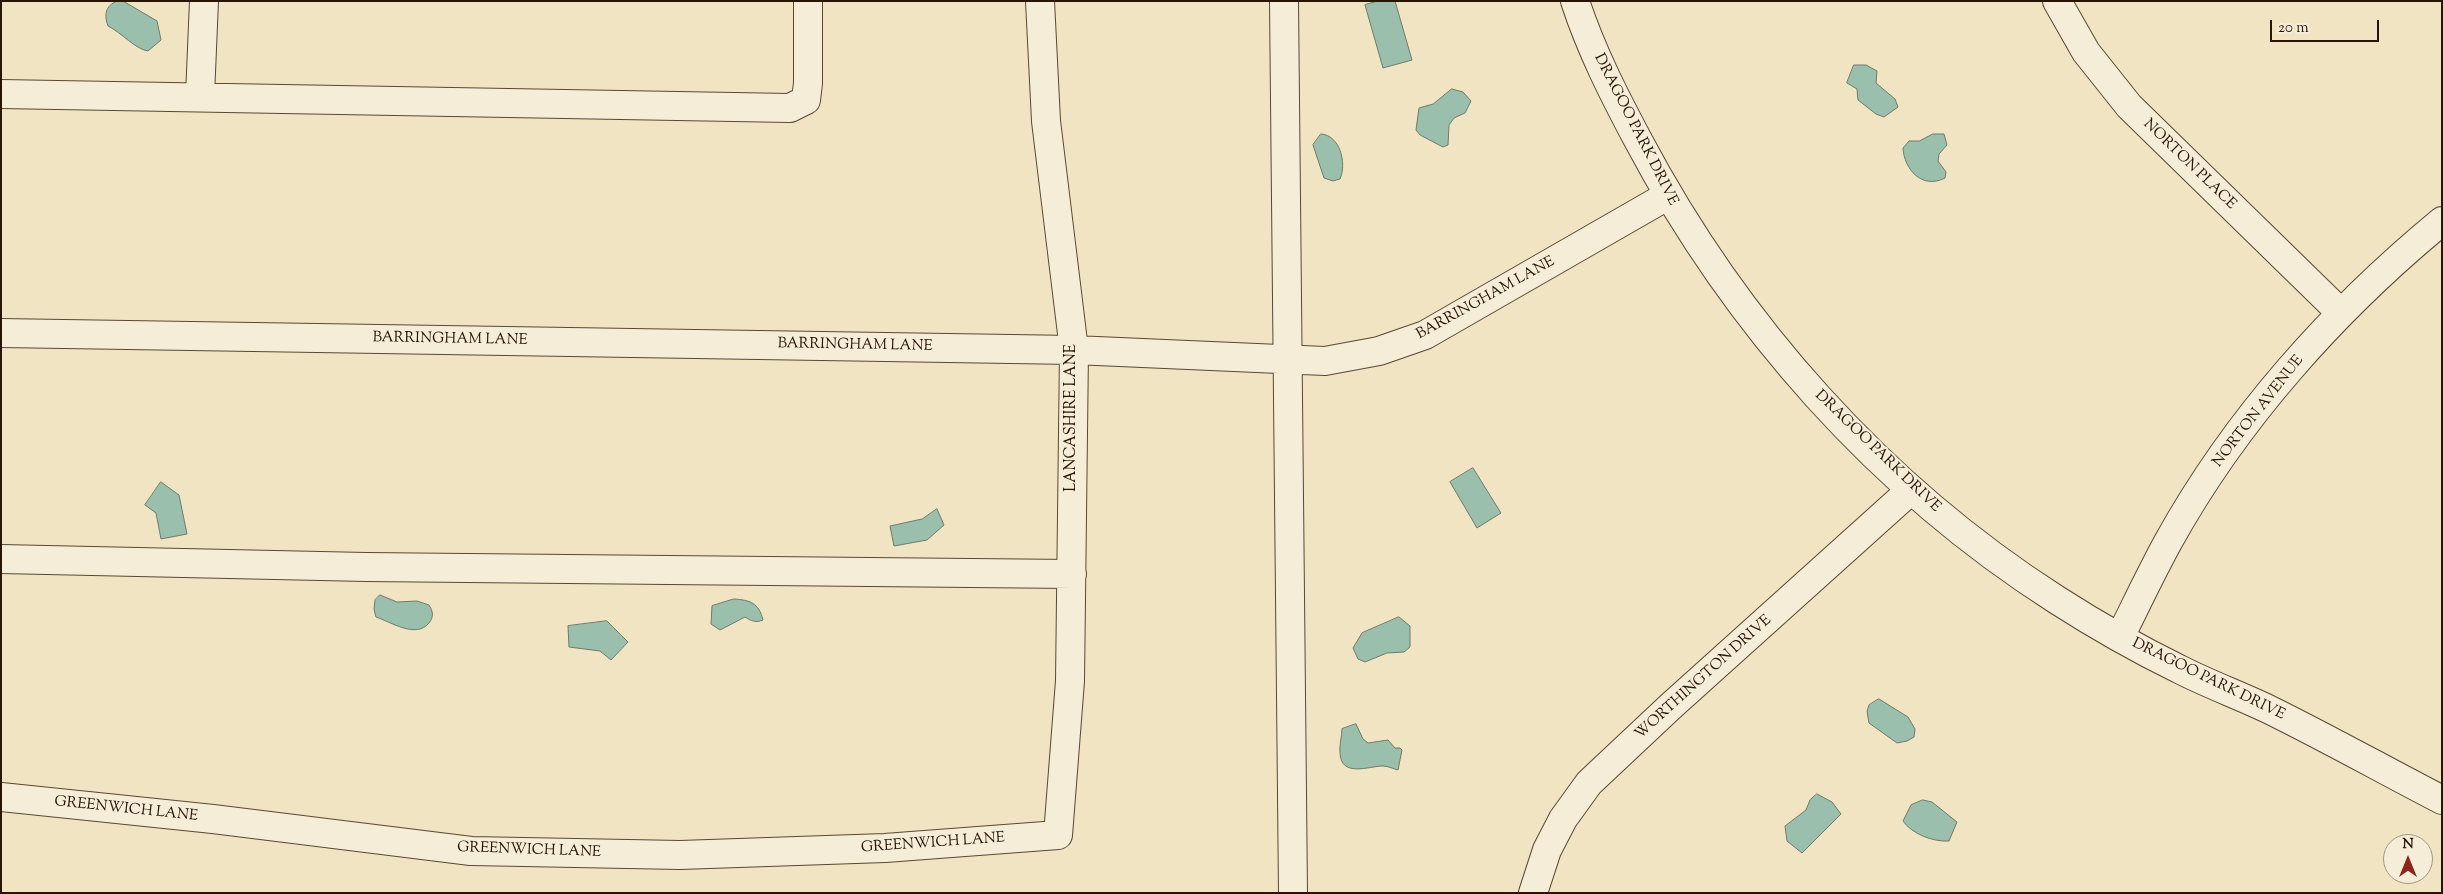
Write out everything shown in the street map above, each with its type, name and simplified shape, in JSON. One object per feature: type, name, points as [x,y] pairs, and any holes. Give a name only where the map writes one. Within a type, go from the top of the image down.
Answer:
[{"type":"street","points":[[200,96],[204,1]]},
{"type":"street","points":[[1,94],[200,96],[790,108],[806,100],[808,83],[808,1]]},
{"type":"street","name":"LANCASHIRE LANE","points":[[1040,1],[1046,121],[1074,350],[1070,681],[1058,835]]},
{"type":"street","points":[[1284,1],[1293,893]]},
{"type":"street","name":"DRAGOO PARK DRIVE","points":[[1574,1],[1582,24],[1613,94],[1667,196],[1710,262],[1769,340],[1833,414],[1911,490],[1960,530],[2056,599],[2120,637],[2179,669],[2268,709],[2442,800]]},
{"type":"street","name":"NORTON PLACE","points":[[2057,1],[2086,52],[2129,106],[2341,313]]},
{"type":"street","name":"BARRINGHAM LANE","points":[[1,333],[1074,350],[1325,361],[1379,351],[1426,335],[1667,196]]},
{"type":"street","name":"NORTON AVENUE","points":[[2120,637],[2168,542],[2210,474],[2264,402],[2341,313],[2442,221]]},
{"type":"street","name":"WORTHINGTON DRIVE","points":[[1534,893],[1547,850],[1563,819],[1589,784],[1911,490]]},
{"type":"street","points":[[1,559],[366,567],[1072,574]]},
{"type":"street","name":"GREENWICH LANE","points":[[1,797],[213,819],[472,851],[680,855],[885,848],[1058,835]]},
{"type":"shaded area","points":[[117,1],[123,1],[157,21],[161,40],[148,51],[138,47],[108,26],[106,11],[110,5]]},
{"type":"shaded area","points":[[1378,1],[1395,1],[1412,60],[1383,68],[1365,5]]},
{"type":"shaded area","points":[[1854,65],[1866,65],[1877,71],[1876,83],[1895,99],[1898,107],[1884,117],[1876,114],[1858,100],[1857,89],[1847,83]]},
{"type":"shaded area","points":[[1452,89],[1463,92],[1471,101],[1465,113],[1454,118],[1449,125],[1448,145],[1443,147],[1420,135],[1416,130],[1419,108],[1433,104]]},
{"type":"shaded area","points":[[1321,134],[1333,139],[1340,151],[1343,165],[1340,179],[1333,181],[1324,178],[1313,145]]},
{"type":"shaded area","points":[[1933,134],[1944,134],[1947,145],[1939,154],[1938,161],[1946,172],[1945,178],[1929,181],[1922,179],[1911,170],[1904,156],[1903,148],[1909,141],[1919,141]]},
{"type":"shaded area","points":[[1473,468],[1501,513],[1477,528],[1450,482]]},
{"type":"shaded area","points":[[161,482],[179,495],[187,534],[161,539],[156,513],[145,505]]},
{"type":"shaded area","points":[[937,509],[944,525],[927,540],[894,546],[890,526],[922,519]]},
{"type":"shaded area","points":[[380,595],[397,602],[417,601],[429,605],[432,614],[431,621],[424,628],[417,630],[403,628],[376,617],[374,609],[375,600]]},
{"type":"shaded area","points":[[734,599],[745,600],[756,606],[763,620],[754,621],[745,617],[720,630],[711,624],[712,606]]},
{"type":"shaded area","points":[[1399,617],[1410,626],[1410,647],[1404,652],[1387,653],[1365,662],[1358,659],[1353,648],[1362,633]]},
{"type":"shaded area","points":[[607,621],[628,642],[611,660],[600,651],[569,647],[568,626]]},
{"type":"shaded area","points":[[1879,699],[1908,717],[1915,729],[1914,737],[1897,743],[1869,723],[1867,711],[1869,705]]},
{"type":"shaded area","points":[[1356,724],[1363,739],[1368,743],[1388,740],[1395,748],[1402,750],[1398,770],[1385,766],[1357,769],[1345,766],[1340,753],[1342,729]]},
{"type":"shaded area","points":[[1817,794],[1832,802],[1841,814],[1802,853],[1787,841],[1785,826],[1806,810],[1810,800]]},
{"type":"shaded area","points":[[1923,800],[1932,802],[1957,822],[1949,841],[1923,836],[1912,830],[1903,821],[1911,805]]}]
